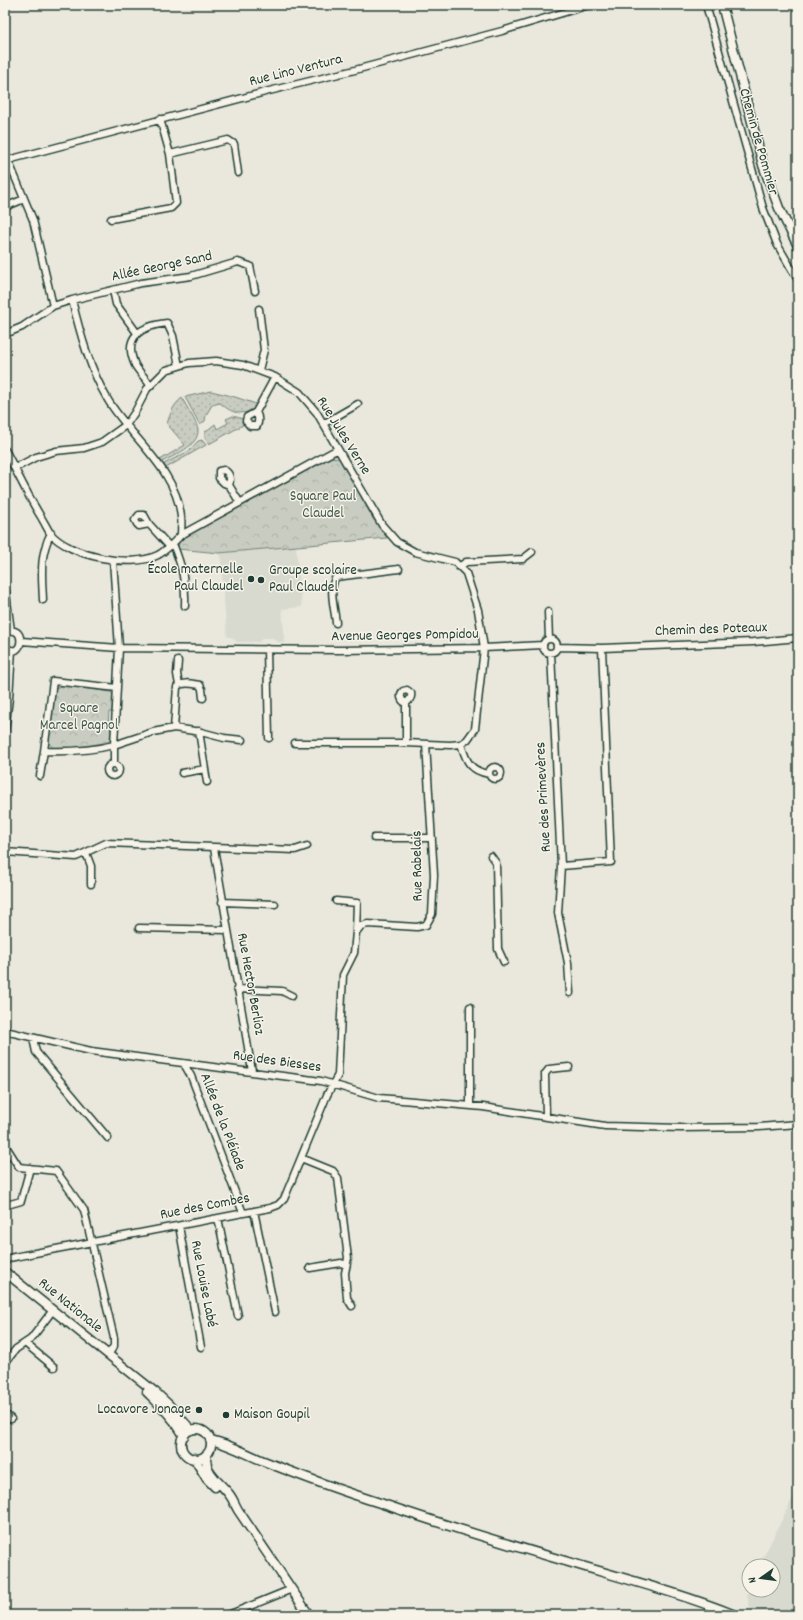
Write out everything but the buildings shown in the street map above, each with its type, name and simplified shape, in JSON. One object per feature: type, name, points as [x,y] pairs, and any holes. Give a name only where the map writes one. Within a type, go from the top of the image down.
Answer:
[{"type":"main road","points":[[722,5],[763,165],[779,208],[798,246]]},
{"type":"main road","name":"Rue Nationale","points":[[5,1272],[170,1406],[191,1430]]},
{"type":"main road","name":"Rue Nationale","points":[[117,1362],[166,1410],[184,1436]]},
{"type":"main road","points":[[238,1510],[207,1479],[194,1458],[186,1454],[183,1449],[182,1442],[184,1436],[191,1430],[203,1431],[209,1448],[207,1469],[212,1478],[229,1494],[238,1510],[309,1615]]},
{"type":"main road","points":[[209,1448],[222,1448],[244,1453],[380,1504],[536,1553],[665,1590],[735,1615]]},
{"type":"main road","points":[[194,1458],[202,1457],[209,1448]]},
{"type":"street","name":"Rue Lino Ventura","points":[[6,158],[355,70],[502,31],[589,5]]},
{"type":"street","name":"Chemin de Pommier","points":[[706,5],[763,208],[777,244],[798,280]]},
{"type":"street","points":[[111,219],[171,208],[176,203],[170,154],[160,119]]},
{"type":"street","points":[[170,154],[228,140],[234,144],[238,173]]},
{"type":"street","points":[[6,158],[33,220],[53,306]]},
{"type":"street","points":[[5,206],[24,199]]},
{"type":"street","name":"Allée George Sand","points":[[5,334],[22,327],[53,306],[72,300],[141,283],[190,276],[238,262],[250,266],[255,291]]},
{"type":"street","points":[[113,290],[116,304],[137,332]]},
{"type":"street","points":[[72,300],[78,328],[107,400],[161,468],[174,492],[181,516],[181,535]]},
{"type":"street","points":[[258,309],[264,350],[259,370]]},
{"type":"street","points":[[150,385],[135,365],[131,346],[137,332],[153,324],[167,323],[173,336],[179,366]]},
{"type":"street","name":"Rue Jules Verne","points":[[15,468],[36,456],[56,451],[84,448],[102,442],[126,425],[135,412],[146,389],[166,370],[189,363],[216,361],[243,364],[275,377],[299,392],[317,413],[382,525],[398,542],[415,552],[455,562],[459,567]]},
{"type":"street","points":[[256,412],[275,377]]},
{"type":"street","points":[[323,424],[358,404]]},
{"type":"street","points":[[5,450],[34,506],[51,533],[68,548],[92,556],[113,560],[142,559],[158,555],[181,535],[338,449]]},
{"type":"street","points":[[229,485],[240,503]]},
{"type":"street","points":[[149,524],[171,545],[181,563],[186,586],[185,606]]},
{"type":"street","points":[[43,600],[42,568],[44,547],[51,533]]},
{"type":"street","points":[[295,743],[406,743],[450,745],[461,744],[467,740],[475,730],[484,648],[478,610],[466,573],[459,567],[466,562],[523,559],[532,552]]},
{"type":"street","points":[[113,560],[119,648],[114,764]]},
{"type":"street","points":[[336,623],[332,590],[333,582],[336,577],[399,569]]},
{"type":"street","points":[[5,586],[8,633],[19,634],[22,641],[18,648],[12,650],[5,647]]},
{"type":"street","points":[[548,612],[549,639]]},
{"type":"street","name":"Chemin des Poteaux","points":[[602,648],[753,642],[798,638]]},
{"type":"street","points":[[549,639],[545,641],[543,645],[545,651],[551,653],[555,651],[557,647]]},
{"type":"street","points":[[549,639],[555,641],[557,647]]},
{"type":"street","name":"Avenue Georges Pompidou","points":[[22,641],[119,648],[484,648],[543,645]]},
{"type":"street","points":[[557,647],[602,648]]},
{"type":"street","name":"Rue des Primevères","points":[[551,653],[561,866],[611,862],[602,648]]},
{"type":"street","points":[[267,649],[269,738]]},
{"type":"street","points":[[5,731],[10,698],[12,650]]},
{"type":"street","points":[[174,728],[177,687],[179,684],[177,674],[178,661]]},
{"type":"street","points":[[40,776],[53,682],[117,688]]},
{"type":"street","points":[[179,684],[200,685],[202,689],[202,698]]},
{"type":"street","points":[[406,703],[406,743]]},
{"type":"street","points":[[44,751],[92,751],[153,732],[174,728],[242,740]]},
{"type":"street","points":[[199,732],[207,782]]},
{"type":"street","name":"Rue Rabelais","points":[[356,932],[361,926],[368,924],[417,927],[426,925],[432,914],[434,875],[426,744]]},
{"type":"street","points":[[461,744],[465,758],[469,764],[475,770],[489,774]]},
{"type":"street","points":[[182,773],[205,769]]},
{"type":"street","points":[[374,838],[432,838]]},
{"type":"street","points":[[5,852],[76,858],[106,843],[295,850],[307,846]]},
{"type":"street","name":"Rue Hector Berlioz","points":[[214,848],[252,1071]]},
{"type":"street","points":[[86,853],[91,866],[91,884]]},
{"type":"street","points":[[491,856],[496,863],[498,949],[504,962]]},
{"type":"street","points":[[561,866],[558,913],[568,963],[570,993]]},
{"type":"street","points":[[334,1084],[338,1075],[343,975],[354,953],[357,903],[336,901]]},
{"type":"street","points":[[222,902],[275,904]]},
{"type":"street","points":[[139,928],[227,930]]},
{"type":"street","points":[[237,989],[282,991],[292,996]]},
{"type":"street","points":[[470,1007],[470,1106]]},
{"type":"street","name":"Rue des Biesses","points":[[5,1031],[91,1051],[184,1064],[252,1071],[334,1084],[379,1098],[470,1106],[546,1116],[605,1126],[681,1128],[759,1127],[798,1124]]},
{"type":"street","points":[[33,1038],[36,1052],[108,1138]]},
{"type":"street","name":"Allée de la Pléiade","points":[[184,1064],[191,1076],[243,1213]]},
{"type":"street","points":[[546,1116],[545,1074],[549,1069],[569,1067]]},
{"type":"street","name":"Rue des Combes","points":[[5,1262],[9,1258],[179,1226],[278,1205],[284,1199],[327,1095],[334,1084]]},
{"type":"street","points":[[5,1145],[19,1167],[56,1171],[84,1210],[114,1338],[114,1346],[108,1355]]},
{"type":"street","points":[[301,1158],[333,1171],[338,1178],[348,1258],[345,1273],[347,1298],[352,1306]]},
{"type":"street","points":[[7,1205],[21,1201],[30,1168]]},
{"type":"street","points":[[254,1211],[276,1312]]},
{"type":"street","points":[[218,1218],[238,1316]]},
{"type":"street","name":"Rue Louise Labé","points":[[179,1226],[202,1347]]},
{"type":"street","points":[[310,1268],[341,1263],[346,1265]]},
{"type":"street","points":[[5,1363],[16,1349],[31,1339],[53,1310]]},
{"type":"street","points":[[25,1343],[54,1367]]},
{"type":"street","points":[[5,1414],[11,1419]]},
{"type":"street","points":[[228,1615],[292,1589]]},
{"type":"shaded area","name":"Groupe scolaire Paul Claudel","points":[[296,546],[302,607],[282,609],[285,643],[278,642],[273,638],[263,638],[259,642],[237,642],[231,637],[227,637],[220,552]]},
{"type":"shaded area","points":[[798,1487],[798,1615],[751,1615],[748,1598],[781,1598],[781,1558],[763,1558]]},
{"type":"green space","points":[[211,391],[256,404],[254,410],[240,413],[229,409],[220,403],[212,405],[206,415],[205,421],[200,425],[185,397]]},
{"type":"green space","points":[[182,398],[196,423],[198,430],[197,436],[190,446],[162,462],[160,460],[185,445],[167,424],[174,407]]},
{"type":"green space","points":[[233,416],[243,419],[243,425],[209,444],[205,437],[205,432],[215,424],[217,429],[228,423],[226,419]]},
{"type":"green space","points":[[202,440],[206,445],[166,468],[164,464],[189,451],[198,441]]},
{"type":"green space","name":"Square Paul Claudel","points":[[332,457],[340,459],[374,520],[387,538],[219,553],[178,549],[179,542],[183,538]]},
{"type":"green space","name":"Square Marcel Pagnol","points":[[63,685],[111,692],[113,695],[112,712],[109,712],[108,726],[111,726],[110,740],[107,744],[91,747],[53,748],[47,741],[55,688]]},
{"type":"place","name":"École maternelle Paul Claudel","points":[[251,579]]},
{"type":"place","name":"Groupe scolaire Paul Claudel","points":[[261,580]]},
{"type":"place","name":"Locavore Jonage","points":[[199,1410]]},
{"type":"place","name":"Maison Goupil","points":[[226,1415]]}]
